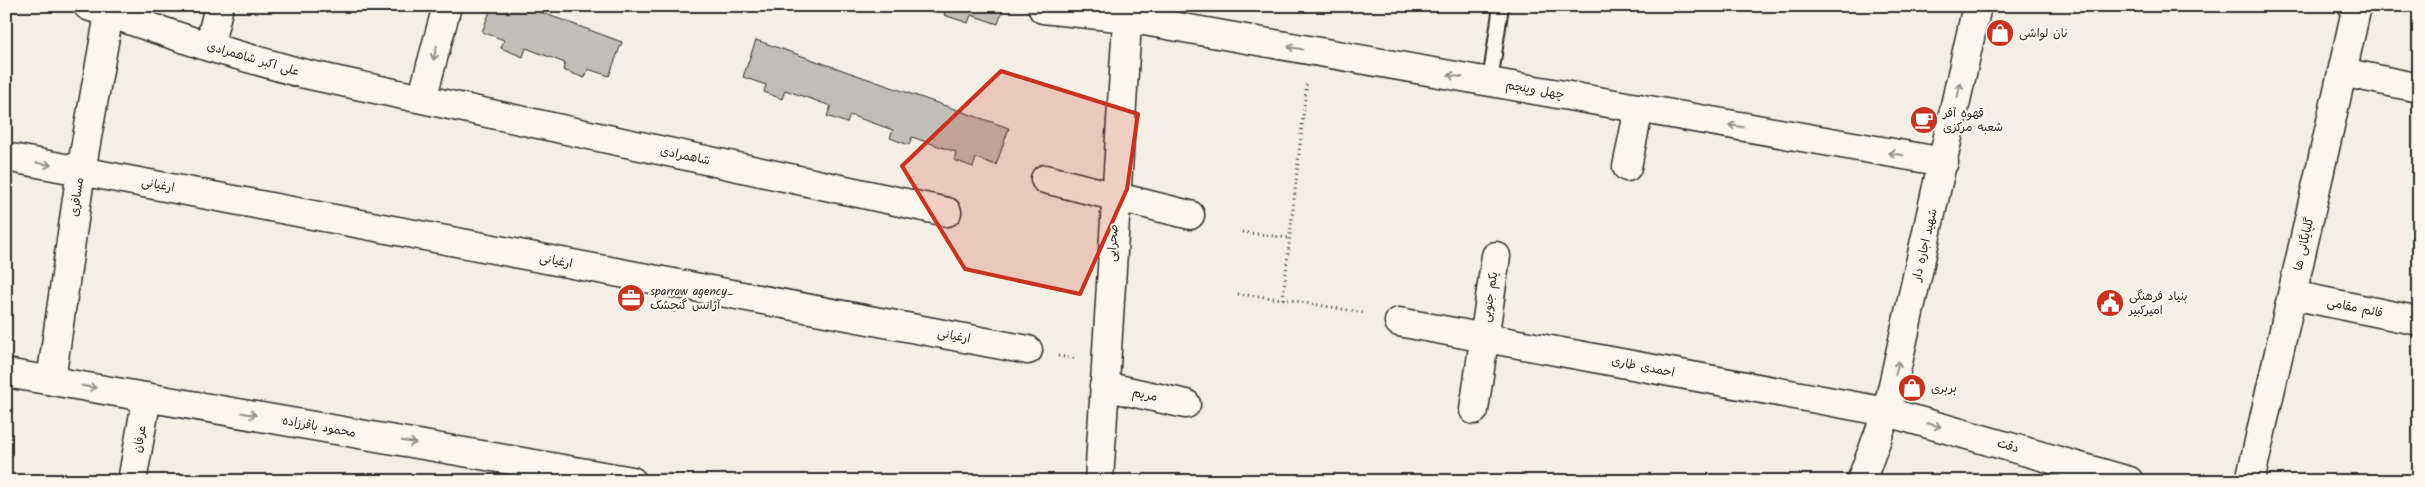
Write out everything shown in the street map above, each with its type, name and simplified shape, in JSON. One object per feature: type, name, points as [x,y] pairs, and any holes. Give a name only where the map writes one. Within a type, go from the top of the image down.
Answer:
[{"type":"street","points":[[209,47],[219,6]]},
{"type":"street","points":[[422,99],[447,6]]},
{"type":"street","name":"شهید اجاره دار","points":[[1861,481],[1887,412],[1944,162],[1977,6]]},
{"type":"street","name":"گلپایگانی ها","points":[[2250,481],[2356,6]]},
{"type":"street","name":"چهل وپنجم","points":[[1043,9],[1127,12],[1311,50],[1944,162]]},
{"type":"street","name":"علی اکبر شاهمرادی","points":[[98,10],[209,47],[283,68],[422,99]]},
{"type":"street","name":"مسافری","points":[[50,380],[81,171],[98,10]]},
{"type":"street","name":"صحرایی","points":[[1099,481],[1127,12]]},
{"type":"street","points":[[2342,72],[2419,88]]},
{"type":"street","name":"شاهمرادی","points":[[422,99],[947,212]]},
{"type":"street","points":[[1627,167],[1639,108]]},
{"type":"street","name":"ارغیانی","points":[[6,157],[1028,350]]},
{"type":"street","points":[[1045,179],[1116,199],[1190,215]]},
{"type":"street","name":"یکم جنوبی","points":[[1474,410],[1496,256]]},
{"type":"street","name":"قائم مقامی","points":[[2292,295],[2419,321]]},
{"type":"street","name":"احمدی طاری","points":[[1399,322],[1887,412]]},
{"type":"street","name":"محمود باقرزاده","points":[[6,373],[632,481]]},
{"type":"street","name":"مریم","points":[[1105,375],[1186,404]]},
{"type":"street","name":"عرفان","points":[[132,481],[148,397]]},
{"type":"street","name":"دقت","points":[[1887,412],[2129,481]]},
{"type":"lane","points":[[1490,82],[1501,6]]},
{"type":"path","points":[[1282,299],[1311,50]]},
{"type":"path","points":[[1242,232],[1290,238]]},
{"type":"path","points":[[1238,294],[1282,299],[1365,314]]},
{"type":"path","points":[[1028,350],[1105,375]]},
{"type":"highlighted area","points":[[1001,71],[1138,114],[1127,189],[1080,294],[965,269],[902,166]]},
{"type":"building","points":[[492,6],[524,6],[622,42],[609,76],[588,69],[585,78],[563,70],[565,63],[526,48],[523,57],[501,48],[504,40],[482,32]]},
{"type":"building","points":[[947,6],[1004,6],[998,24],[971,15],[968,23],[944,15]]},
{"type":"building","points":[[756,40],[1009,128],[996,165],[976,158],[973,167],[954,160],[956,152],[912,137],[909,145],[890,138],[893,130],[850,115],[847,123],[827,116],[831,106],[785,90],[782,99],[764,92],[766,85],[743,77]]},
{"type":"place","name":"نان لواشی","points":[[2000,33]]},
{"type":"place","name":"قهوه آفر شعبه مرکزی","points":[[1924,120]]},
{"type":"place","name":"sparrow agency_ آژانس گنجشک","points":[[631,298]]},
{"type":"place","name":"بنیاد فرهنگی امیرکبیر","points":[[2110,303]]},
{"type":"place","name":"بربری","points":[[1912,388]]}]
